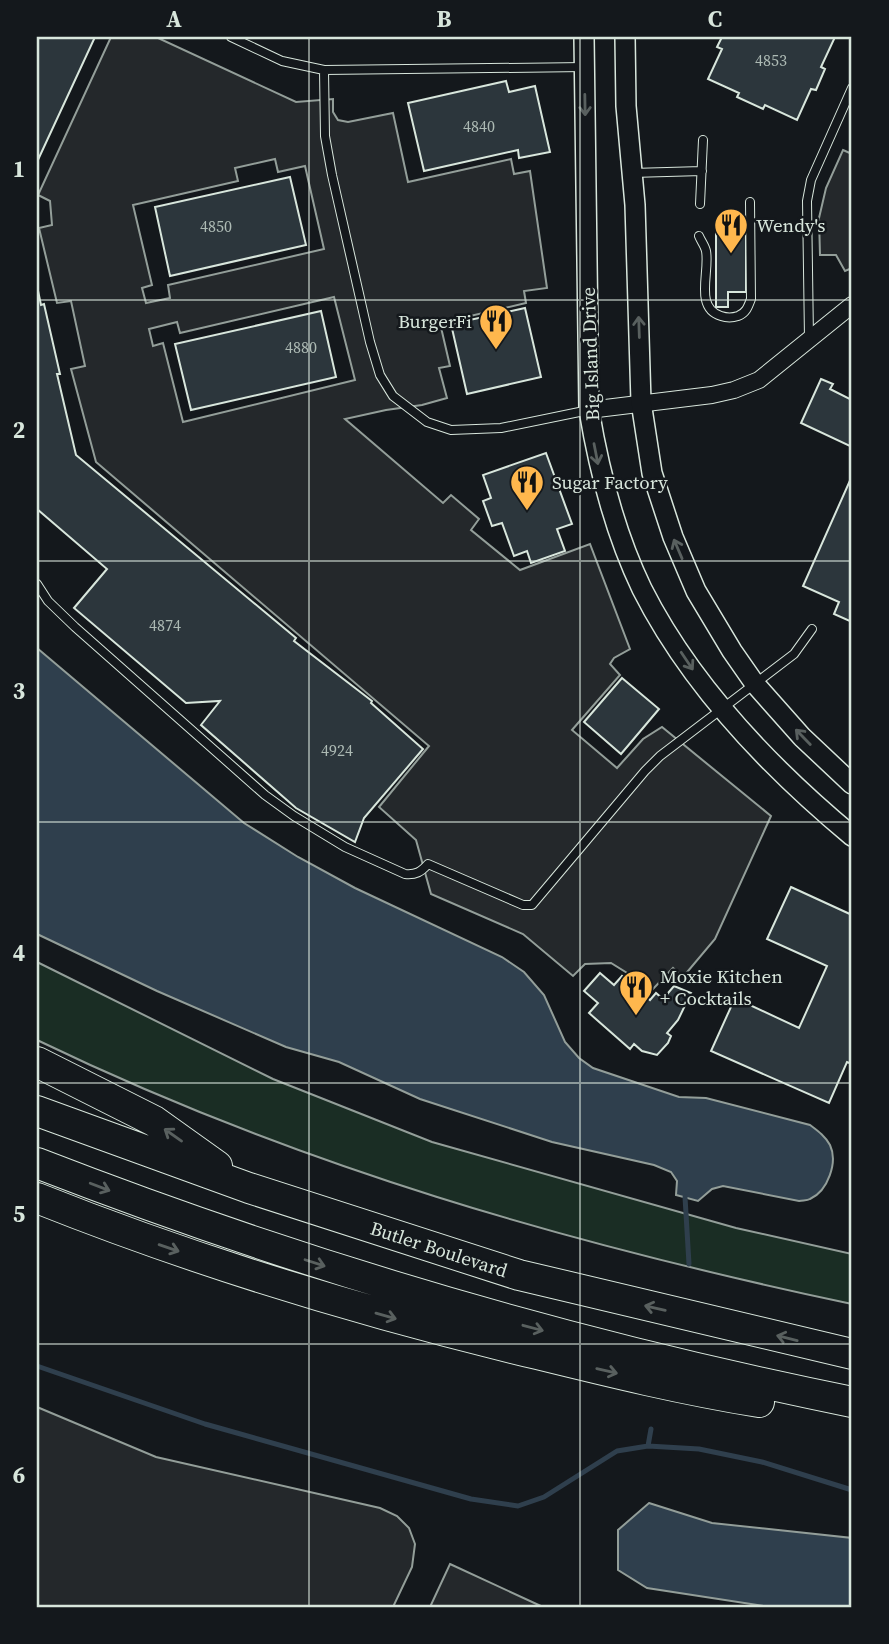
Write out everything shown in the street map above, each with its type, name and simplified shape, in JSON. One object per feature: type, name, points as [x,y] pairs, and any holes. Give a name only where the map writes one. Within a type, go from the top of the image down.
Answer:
[{"type":"highway","points":[[37,1062],[154,1121],[249,1188]]},
{"type":"highway","name":"Butler Boulevard","points":[[37,1111],[249,1188],[519,1275],[852,1354]]},
{"type":"highway","points":[[37,1163],[251,1242],[489,1316],[689,1368],[852,1402]]},
{"type":"highway","points":[[37,1198],[225,1268],[427,1327],[715,1395],[852,1415]]},
{"type":"street","name":"Big Island Drive","points":[[584,37],[589,410],[597,462],[624,544],[642,588],[689,666],[761,755],[800,793],[852,836]]},
{"type":"street","points":[[625,37],[641,402],[652,473],[673,537],[710,618],[755,684],[802,737],[852,784]]},
{"type":"street","points":[[589,410],[734,390],[759,380],[852,305]]},
{"type":"lane","points":[[231,37],[282,61],[324,71],[585,67]]},
{"type":"lane","points":[[324,71],[326,136],[332,175],[370,342],[380,375],[393,396],[426,422],[452,430],[500,428],[589,410]]},
{"type":"lane","points":[[809,339],[807,201],[811,180],[852,88]]},
{"type":"lane","points":[[700,204],[703,139]]},
{"type":"lane","points":[[632,173],[702,171]]},
{"type":"lane","points":[[699,236],[706,251],[706,297],[709,309],[729,318],[740,316],[747,310],[751,299],[750,202]]},
{"type":"lane","points":[[37,584],[48,601],[75,627],[265,795],[294,816],[345,846],[405,874],[414,875],[428,864],[523,905],[532,905],[660,756],[794,654],[812,629]]},
{"type":"green space","points":[[37,962],[273,1079],[432,1142],[736,1228],[852,1254],[852,1304],[642,1255],[436,1197],[235,1126],[135,1085],[37,1040]]},
{"type":"shaded area","points":[[111,37],[156,37],[296,102],[333,99],[333,112],[338,120],[348,122],[393,113],[408,182],[511,159],[514,174],[530,171],[547,288],[524,291],[526,303],[440,323],[450,366],[439,368],[447,398],[345,419],[443,503],[451,495],[479,519],[471,530],[520,570],[590,544],[630,649],[614,658],[610,664],[620,675],[572,730],[617,768],[643,739],[662,727],[771,816],[715,939],[683,977],[673,968],[653,989],[611,963],[585,964],[573,976],[523,934],[431,894],[416,840],[379,807],[429,746],[96,462],[71,369],[85,366],[71,301],[57,303],[39,228],[52,225],[50,201],[38,195]],"holes":[[[275,159],[278,172],[305,166],[324,249],[168,285],[170,298],[146,303],[142,288],[152,285],[133,205],[238,181],[235,168]],[[334,297],[355,380],[183,422],[163,343],[153,346],[149,329],[177,322],[180,333]]]},
{"type":"shaded area","points":[[843,150],[852,154],[852,268],[845,271],[836,255],[820,255],[819,218],[826,188]]},
{"type":"shaded area","points":[[37,1407],[156,1457],[380,1508],[397,1516],[409,1528],[415,1544],[412,1567],[393,1607],[37,1607]]},
{"type":"shaded area","points":[[450,1564],[543,1607],[430,1607]]},
{"type":"water","points":[[37,648],[244,823],[355,888],[502,957],[524,972],[544,995],[565,1042],[579,1058],[593,1068],[679,1097],[706,1098],[810,1125],[826,1139],[832,1152],[830,1175],[822,1190],[809,1200],[799,1201],[723,1186],[712,1189],[698,1201],[676,1195],[677,1181],[671,1172],[654,1165],[552,1142],[420,1099],[339,1062],[286,1047],[157,991],[37,934]]},
{"type":"water","points":[[649,1503],[712,1523],[852,1538],[852,1607],[770,1607],[647,1588],[618,1570],[618,1530]]},
{"type":"building","points":[[37,37],[95,37],[37,162]]},
{"type":"building","points":[[722,37],[835,37],[821,67],[825,69],[816,90],[811,89],[797,120],[765,105],[763,109],[737,97],[739,93],[708,79],[722,49],[717,47]]},
{"type":"building","points":[[506,81],[509,92],[535,86],[550,152],[519,158],[518,150],[424,171],[408,103]]},
{"type":"building","points":[[290,177],[306,245],[170,276],[155,207]]},
{"type":"building","name":"Wendy's","points":[[716,219],[746,219],[746,292],[728,292],[728,307],[716,307]]},
{"type":"building","points":[[37,286],[41,305],[44,304],[76,455],[296,638],[294,641],[372,701],[371,703],[423,749],[364,818],[355,842],[296,808],[201,725],[220,701],[186,703],[74,608],[107,569],[37,509]]},
{"type":"building","name":"BurgerFi","points":[[525,308],[541,377],[467,394],[451,324]]},
{"type":"building","points":[[321,311],[336,377],[191,410],[175,344]]},
{"type":"building","points":[[821,379],[833,384],[830,389],[852,400],[852,447],[801,423]]},
{"type":"building","name":"Sugar Factory","points":[[546,453],[572,524],[557,529],[565,551],[531,563],[527,551],[514,556],[502,523],[492,526],[483,501],[491,498],[483,475]]},
{"type":"building","points":[[852,476],[852,622],[834,614],[839,602],[803,586]]},
{"type":"building","points":[[622,678],[659,709],[621,754],[584,722]]},
{"type":"building","points":[[791,887],[852,915],[852,1064],[847,1062],[829,1103],[711,1051],[735,998],[799,1028],[827,966],[767,939]]},
{"type":"building","name":"Moxie Kitchen + Cocktails","points":[[600,973],[614,985],[622,976],[650,1000],[656,993],[663,999],[674,986],[691,993],[678,1020],[667,1033],[671,1036],[668,1043],[657,1055],[642,1051],[634,1044],[630,1049],[589,1013],[598,1003],[584,991]]},
{"type":"waterway","points":[[685,1197],[689,1264]]},
{"type":"waterway","points":[[37,1366],[205,1424],[471,1499],[518,1506],[544,1497],[617,1451],[648,1446],[699,1449],[762,1462],[852,1490]]},
{"type":"waterway","points":[[648,1446],[651,1429]]},
{"type":"place","name":"Wendy's","points":[[731,255]]},
{"type":"place","name":"BurgerFi","points":[[496,351]]},
{"type":"place","name":"Sugar Factory","points":[[527,512]]},
{"type":"place","name":"Moxie Kitchen + Cocktails","points":[[636,1017]]}]
